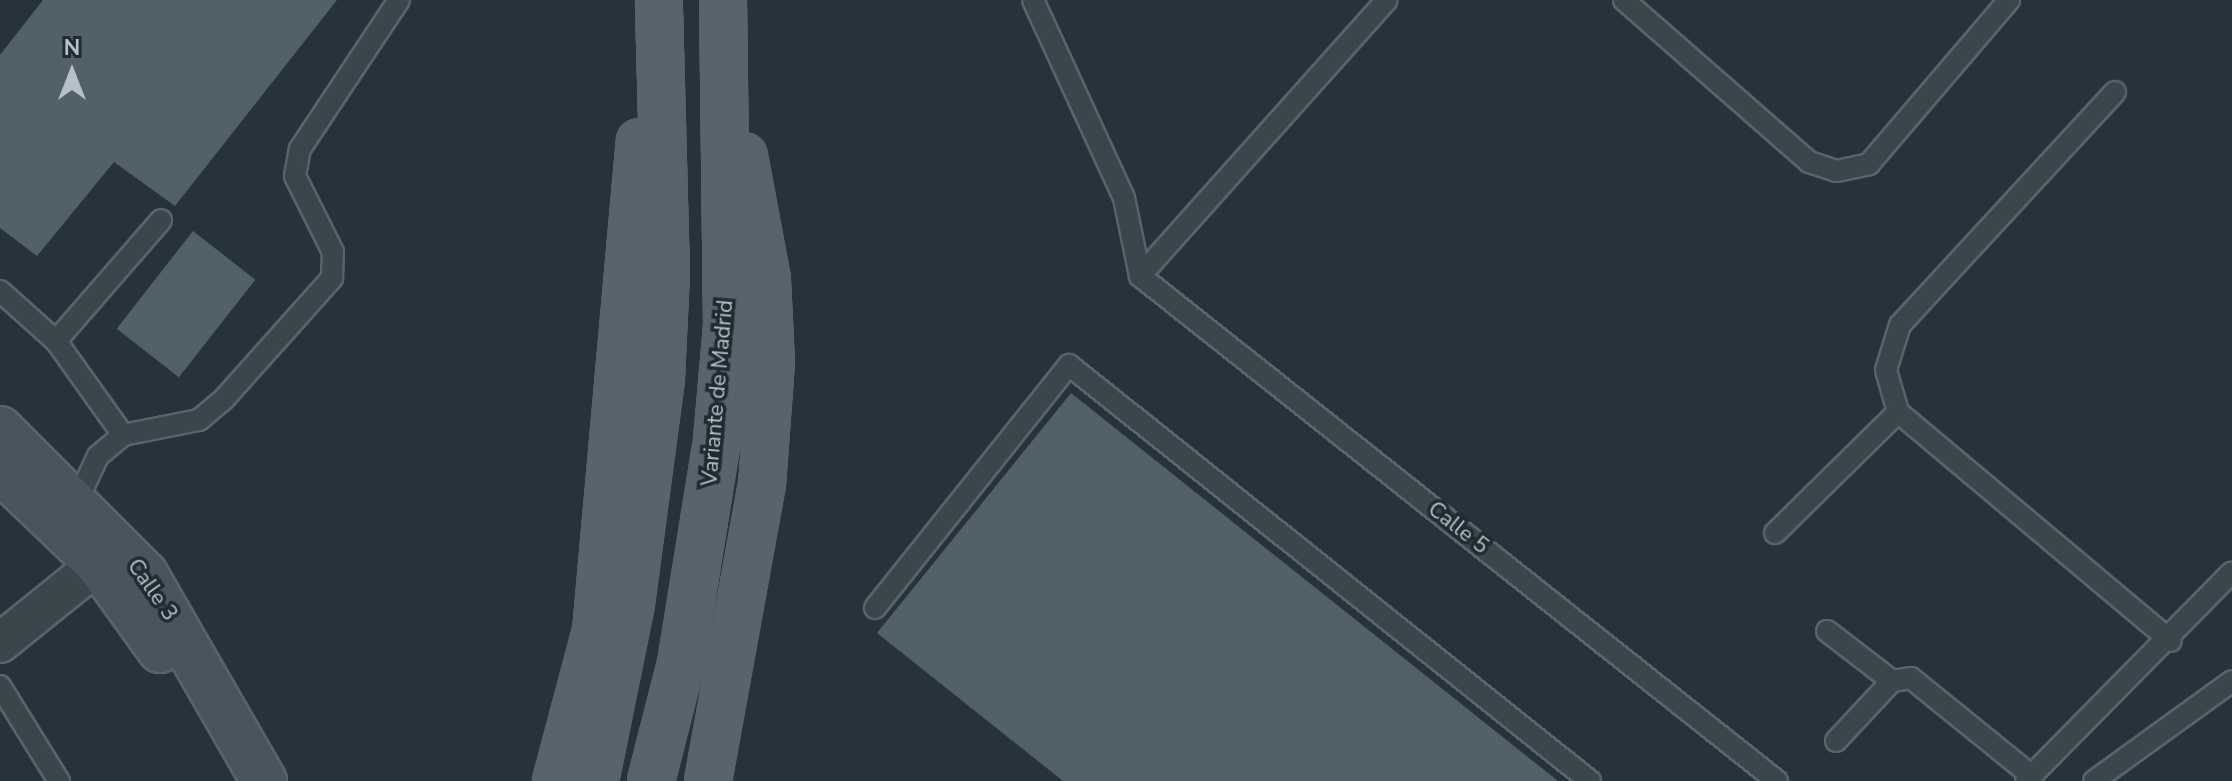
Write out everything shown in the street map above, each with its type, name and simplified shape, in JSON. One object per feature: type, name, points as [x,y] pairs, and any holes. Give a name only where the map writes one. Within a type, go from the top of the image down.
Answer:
[{"type":"main road","name":"Variante de Madrid","points":[[651,781],[681,663],[717,440],[727,326],[723,0]]},
{"type":"main road","points":[[556,781],[596,631],[638,156],[659,15]]},
{"type":"main road","points":[[595,781],[636,576],[661,379],[666,274],[659,15]]},
{"type":"main road","points":[[708,781],[762,485],[771,362],[757,207],[724,74]]},
{"type":"main road","name":"Calle 3","points":[[0,429],[77,501],[145,574],[264,781]]},
{"type":"main road","name":"Calle 3","points":[[0,470],[98,564],[157,642],[229,781]]},
{"type":"street","points":[[0,643],[98,564]]},
{"type":"lane","points":[[77,501],[98,456],[123,435],[199,420],[332,278],[333,252],[295,176],[300,149],[399,0]]},
{"type":"lane","points":[[1033,0],[1124,198],[1140,276]]},
{"type":"lane","points":[[1140,276],[1387,0]]},
{"type":"lane","points":[[1624,0],[1809,162],[1837,171],[1869,164],[2009,0]]},
{"type":"lane","points":[[2115,92],[1900,325],[1886,370],[1898,412],[2171,641]]},
{"type":"lane","points":[[56,341],[161,220]]},
{"type":"lane","name":"Calle 5","points":[[1140,276],[1777,781]]},
{"type":"lane","points":[[0,291],[56,341],[123,435]]},
{"type":"lane","points":[[875,608],[1069,365],[1590,781]]},
{"type":"lane","points":[[1775,533],[1898,412]]},
{"type":"lane","points":[[1836,741],[1892,681],[1911,678],[2029,778],[2171,641],[2232,572]]},
{"type":"lane","points":[[1827,631],[1892,681]]},
{"type":"lane","points":[[2094,781],[2232,681]]},
{"type":"lane","points":[[0,686],[59,781]]},
{"type":"building","points":[[43,0],[337,0],[175,206],[114,162],[37,256],[0,228],[0,55]]},
{"type":"building","points":[[193,231],[255,280],[179,377],[117,329]]},
{"type":"building","points":[[1071,393],[1558,781],[1063,781],[877,633]]}]
